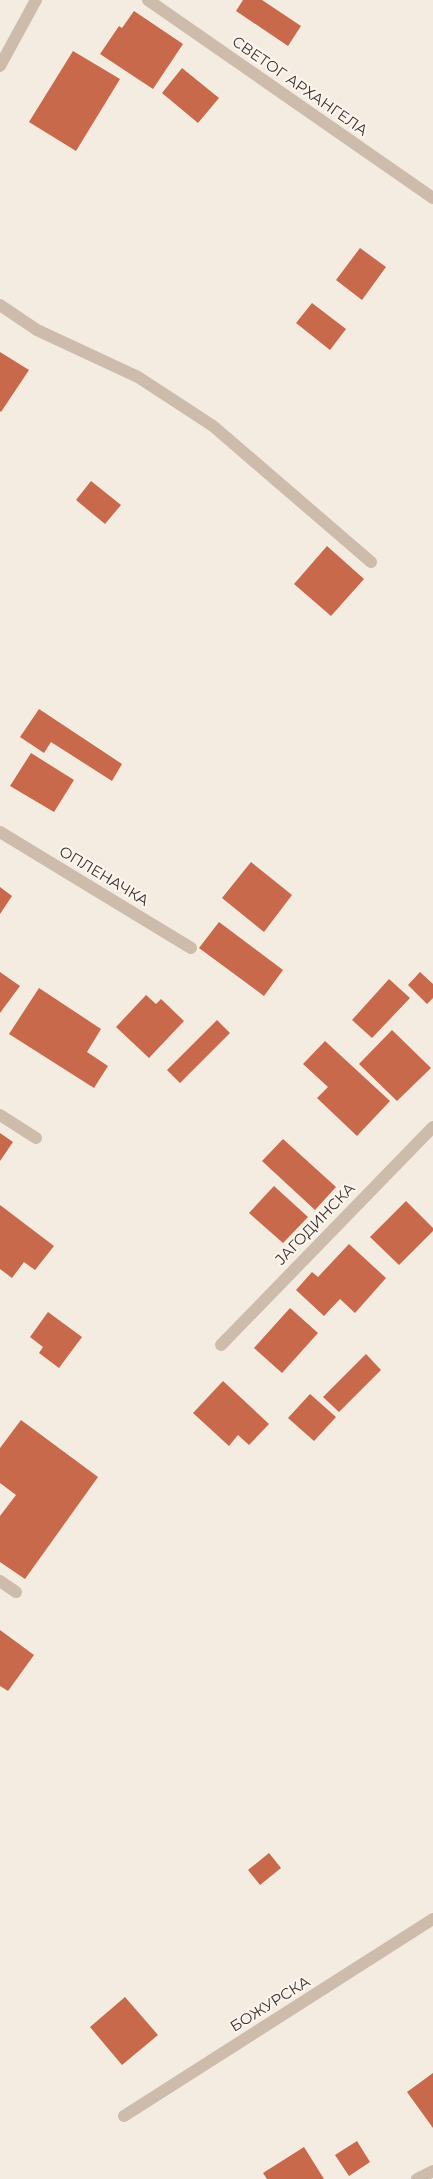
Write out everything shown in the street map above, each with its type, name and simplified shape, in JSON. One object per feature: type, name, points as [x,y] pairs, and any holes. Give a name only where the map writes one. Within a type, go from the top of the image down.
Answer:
[{"type":"street","points":[[0,66],[36,0]]},
{"type":"street","name":"СВЕТОГ АРХАНГЕЛА","points":[[148,0],[433,198]]},
{"type":"street","points":[[0,305],[37,330],[138,377],[213,426],[371,562]]},
{"type":"street","name":"ОПЛЕНАЧКА","points":[[0,832],[191,948]]},
{"type":"street","points":[[0,1114],[36,1138]]},
{"type":"street","name":"ЈАГОДИНСКА","points":[[221,1345],[433,1127]]},
{"type":"street","points":[[0,1581],[16,1592]]},
{"type":"street","name":"БОЖУРСКА","points":[[124,2116],[433,1919]]},
{"type":"street","points":[[417,2179],[433,2171]]},
{"type":"building","points":[[243,0],[262,0],[301,26],[288,46],[236,11]]},
{"type":"building","points":[[134,11],[183,44],[153,89],[100,54],[119,26],[122,28]]},
{"type":"building","points":[[73,51],[120,79],[76,151],[29,122]]},
{"type":"building","points":[[182,68],[219,98],[198,123],[162,93]]},
{"type":"building","points":[[360,248],[386,267],[362,300],[336,280]]},
{"type":"building","points":[[312,303],[346,329],[330,350],[296,323]]},
{"type":"building","points":[[0,352],[29,370],[1,412],[0,411]]},
{"type":"building","points":[[91,481],[121,505],[105,524],[76,500]]},
{"type":"building","points":[[327,546],[364,579],[331,616],[294,584]]},
{"type":"building","points":[[39,709],[122,764],[112,781],[51,742],[44,753],[20,737]]},
{"type":"building","points":[[31,753],[74,780],[54,812],[10,786]]},
{"type":"building","points":[[251,862],[292,895],[264,932],[222,898]]},
{"type":"building","points":[[0,887],[12,896],[0,914]]},
{"type":"building","points":[[219,922],[283,970],[264,996],[199,948]]},
{"type":"building","points":[[0,972],[20,986],[0,1013]]},
{"type":"building","points":[[420,972],[433,984],[433,998],[427,1004],[408,985]]},
{"type":"building","points":[[389,979],[410,998],[372,1038],[352,1020]]},
{"type":"building","points":[[39,988],[101,1029],[87,1052],[108,1066],[94,1088],[9,1034]]},
{"type":"building","points":[[146,995],[156,1004],[161,999],[184,1021],[149,1058],[116,1027]]},
{"type":"building","points":[[217,1020],[230,1033],[180,1083],[167,1070]]},
{"type":"building","points":[[392,1030],[431,1068],[397,1101],[359,1064]]},
{"type":"building","points":[[325,1041],[390,1101],[357,1136],[317,1098],[328,1087],[303,1064]]},
{"type":"building","points":[[0,1133],[13,1142],[0,1161]]},
{"type":"building","points":[[283,1139],[336,1187],[315,1210],[262,1161]]},
{"type":"building","points":[[274,1186],[308,1217],[283,1243],[249,1213]]},
{"type":"building","points":[[406,1201],[433,1228],[433,1231],[399,1265],[370,1237]]},
{"type":"building","points":[[0,1205],[54,1246],[35,1270],[24,1262],[12,1278],[0,1269]]},
{"type":"building","points":[[349,1244],[386,1278],[355,1313],[340,1299],[324,1316],[296,1290],[312,1272],[318,1277]]},
{"type":"building","points":[[290,1308],[318,1333],[282,1373],[254,1348]]},
{"type":"building","points":[[48,1312],[82,1337],[59,1368],[39,1353],[43,1347],[30,1337]]},
{"type":"building","points":[[366,1354],[381,1370],[339,1412],[323,1397]]},
{"type":"building","points":[[223,1381],[269,1424],[249,1445],[238,1435],[229,1446],[193,1413]]},
{"type":"building","points":[[310,1394],[336,1417],[314,1441],[288,1418]]},
{"type":"building","points":[[21,1420],[98,1477],[25,1579],[0,1562],[0,1516],[16,1495],[0,1483],[0,1448]]},
{"type":"building","points":[[0,1630],[34,1655],[8,1691],[0,1686]]},
{"type":"building","points":[[269,1853],[281,1868],[260,1885],[248,1870]]},
{"type":"building","points":[[125,1997],[158,2035],[122,2065],[90,2027]]},
{"type":"building","points":[[433,2073],[433,2128],[407,2092]]},
{"type":"building","points":[[357,2141],[370,2162],[349,2176],[335,2155]]},
{"type":"building","points":[[304,2147],[324,2179],[267,2179],[263,2173]]}]
